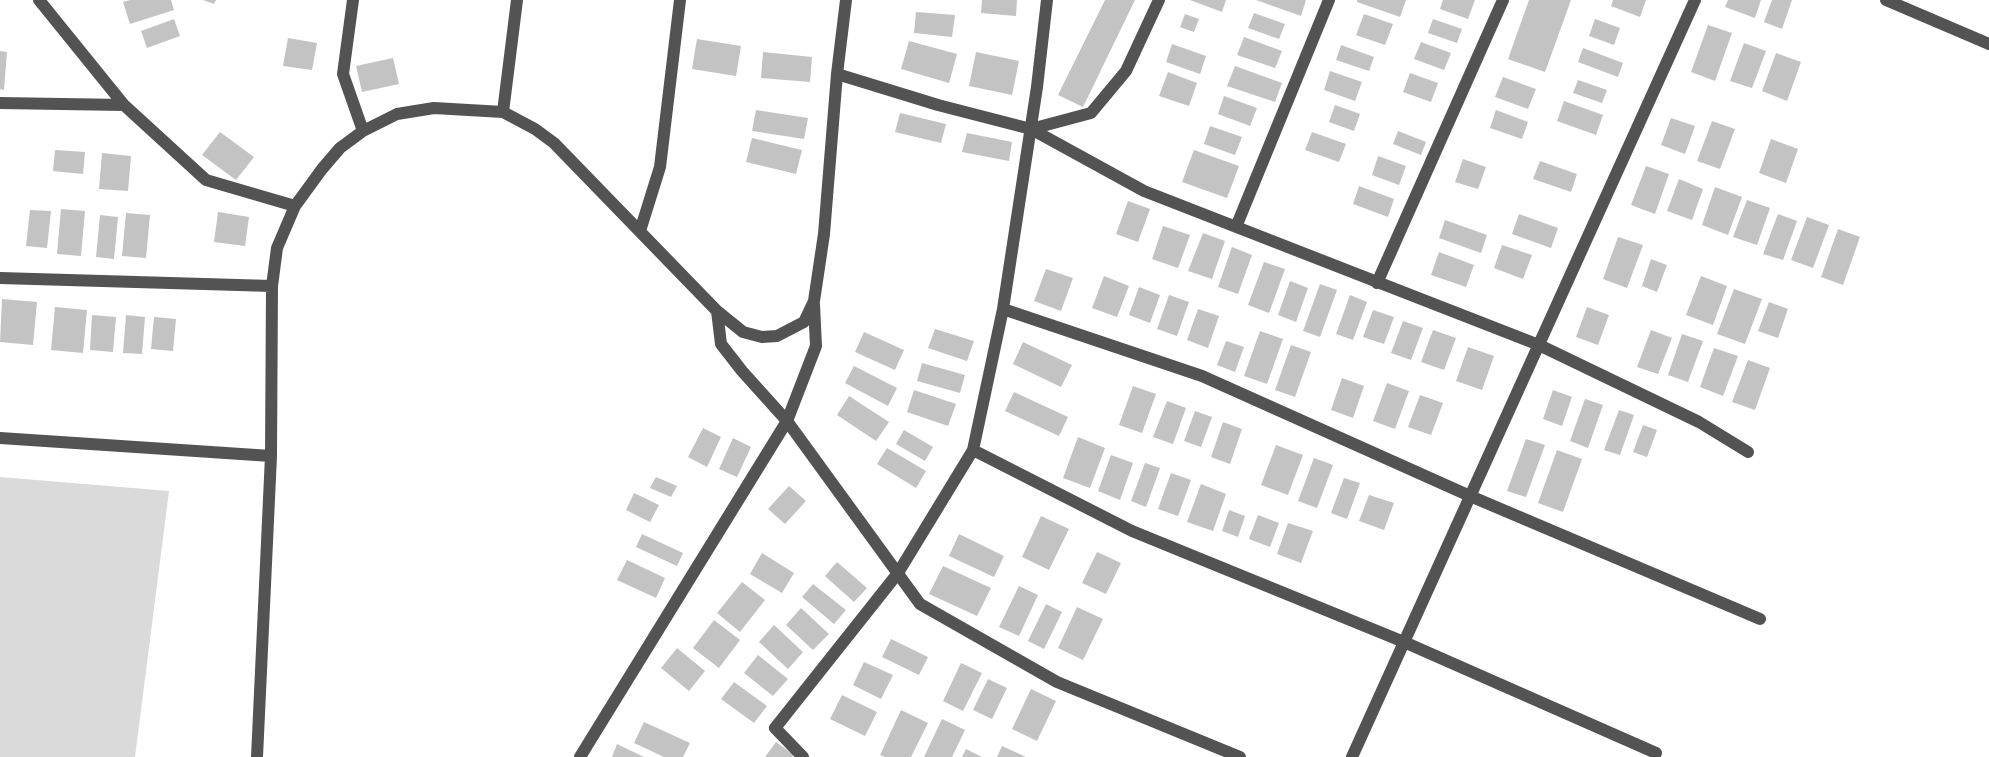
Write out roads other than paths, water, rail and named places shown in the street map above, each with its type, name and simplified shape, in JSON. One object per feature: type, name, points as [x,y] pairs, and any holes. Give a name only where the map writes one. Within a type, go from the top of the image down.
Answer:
[{"type":"street","points":[[39,0],[124,105],[206,180],[295,206]]},
{"type":"street","points":[[353,0],[343,74],[363,131]]},
{"type":"street","points":[[503,112],[517,0]]},
{"type":"street","points":[[640,232],[660,167],[680,0]]},
{"type":"street","points":[[580,757],[786,421],[816,346],[814,301],[824,234],[837,74],[846,0]]},
{"type":"street","points":[[803,757],[775,728],[898,573],[973,450],[1003,309],[1031,129],[1047,0]]},
{"type":"street","points":[[1031,129],[1091,113],[1126,71],[1159,0]]},
{"type":"street","points":[[1236,227],[1329,0]]},
{"type":"street","points":[[1377,282],[1503,0]]},
{"type":"street","points":[[1352,757],[1695,0]]},
{"type":"street","points":[[1886,0],[1989,44]]},
{"type":"street","points":[[837,74],[938,105],[1031,129],[1144,191],[1539,345],[1699,422],[1748,452]]},
{"type":"street","points":[[0,103],[124,105]]},
{"type":"street","points":[[257,757],[271,456],[272,286],[277,248],[295,206],[340,148],[363,131],[397,114],[434,108],[503,112],[535,129],[554,143],[717,311],[743,332],[762,336],[777,336],[793,330],[804,322],[814,301]]},
{"type":"street","points":[[0,278],[272,286]]},
{"type":"street","points":[[1003,309],[1202,376],[1470,496],[1760,619]]},
{"type":"street","points":[[717,311],[721,344],[786,421],[920,604],[1057,682],[1240,757]]},
{"type":"street","points":[[0,438],[271,456]]},
{"type":"street","points":[[973,450],[1132,531],[1404,642],[1656,753]]}]
